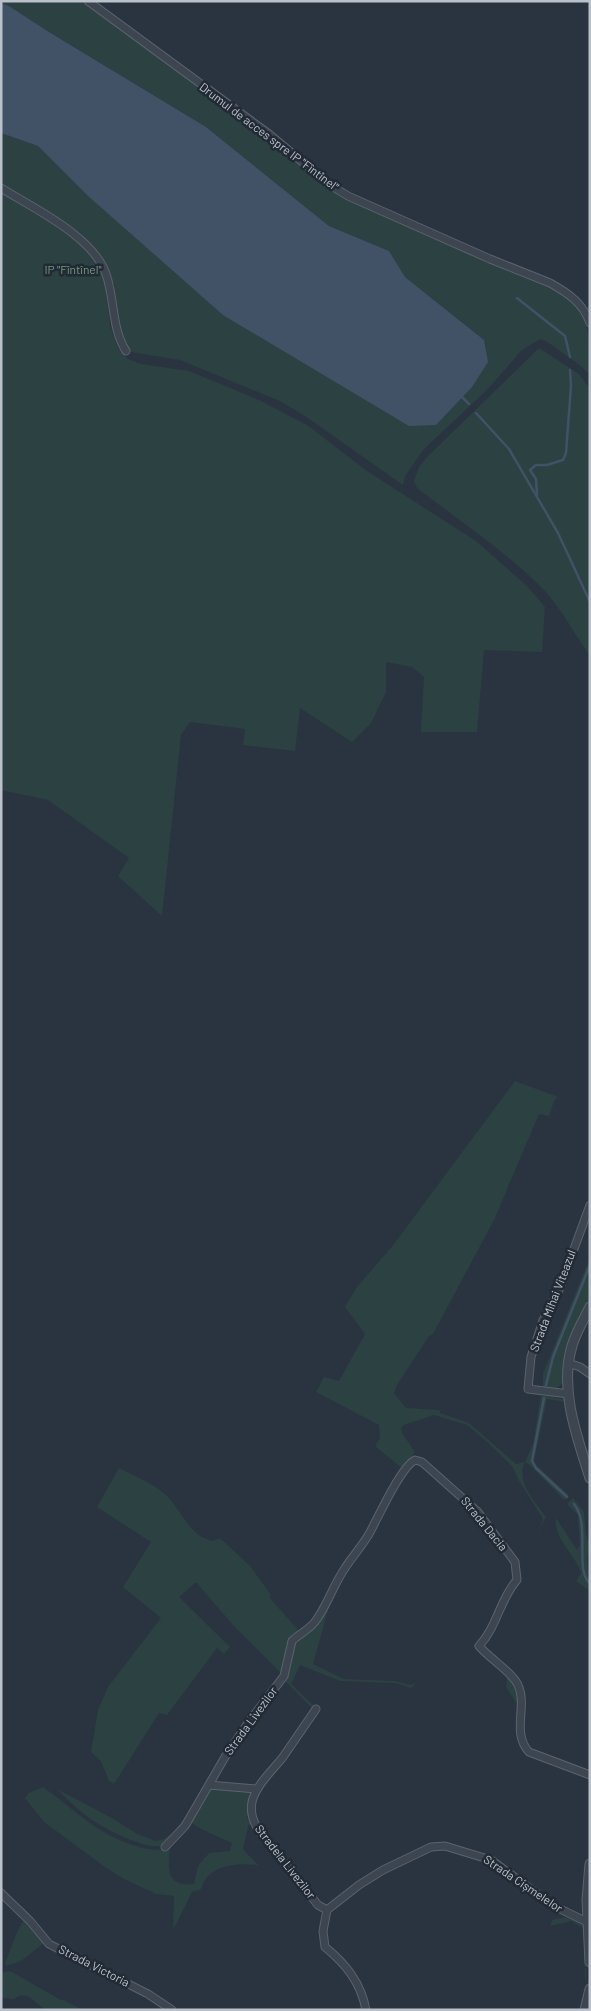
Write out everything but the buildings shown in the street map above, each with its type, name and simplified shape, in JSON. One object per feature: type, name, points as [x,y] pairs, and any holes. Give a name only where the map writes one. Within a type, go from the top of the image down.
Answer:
[{"type":"street","name":"Drumul de acces spre IP \"Fîntînel\"","points":[[88,1],[269,134],[330,185],[376,210],[556,286],[569,293],[579,304],[590,323]]},
{"type":"street","points":[[1,188],[65,228],[98,258],[106,273],[116,328],[126,350]]},
{"type":"street","name":"Strada Mihai Viteazul","points":[[569,1394],[528,1389],[528,1375],[531,1358],[544,1320],[560,1290],[590,1205]]},
{"type":"street","points":[[590,1307],[572,1344],[568,1363],[569,1394],[575,1428],[590,1478]]},
{"type":"street","points":[[568,1363],[580,1367],[590,1374]]},
{"type":"street","name":"Strada Dacia","points":[[288,1657],[292,1641],[308,1630],[317,1620],[335,1584],[369,1534],[404,1472],[411,1462],[419,1460],[476,1511],[516,1565],[517,1580],[510,1588],[487,1638],[479,1646],[488,1657],[517,1682],[521,1698],[520,1734],[524,1746],[529,1752],[590,1775]]},
{"type":"street","name":"Strada Livezilor","points":[[165,1847],[185,1826],[225,1757],[284,1676],[288,1657]]},
{"type":"street","name":"Stradela Livezilor","points":[[316,1709],[284,1756],[257,1789],[251,1813],[258,1831],[318,1905],[328,1910]]},
{"type":"street","points":[[209,1784],[257,1789]]},
{"type":"street","name":"Strada Cișmelelor","points":[[328,1910],[358,1884],[383,1870],[431,1847],[445,1846],[491,1860],[554,1906],[587,1922]]},
{"type":"street","points":[[590,1864],[587,1900],[590,1962]]},
{"type":"street","name":"Strada Victoria","points":[[1,1894],[30,1921],[49,1944],[148,1994],[172,2010]]},
{"type":"street","points":[[328,1910],[324,1931],[325,1947],[343,1964],[358,1983],[366,2010]]},
{"type":"street","points":[[586,2010],[590,1989]]},
{"type":"green space","name":"IP \"Fîntînel\"","points":[[1,1],[80,1],[267,137],[326,186],[364,207],[434,239],[551,288],[574,305],[586,324],[588,335],[590,375],[581,366],[546,341],[540,339],[522,350],[486,391],[424,449],[405,476],[403,485],[305,416],[280,401],[180,360],[131,352],[126,345],[120,328],[114,283],[106,291],[110,325],[118,348],[128,359],[141,364],[189,371],[259,400],[307,425],[367,471],[476,541],[528,587],[545,607],[542,652],[484,650],[477,732],[421,732],[424,677],[412,667],[386,662],[386,692],[371,723],[352,742],[300,708],[295,751],[243,745],[245,729],[190,722],[181,735],[162,916],[118,876],[129,858],[48,800],[1,790],[1,133],[38,146],[87,195],[484,340],[405,277],[389,251],[329,226],[206,127],[9,6],[1,3]]},
{"type":"green space","points":[[539,348],[579,374],[590,389],[590,656],[559,609],[538,584],[494,546],[417,488],[414,481],[419,467],[428,456]]},
{"type":"green space","points":[[515,1081],[558,1097],[554,1101],[549,1116],[539,1114],[494,1220],[433,1334],[429,1336],[397,1385],[394,1393],[406,1408],[438,1410],[440,1413],[469,1423],[516,1464],[525,1462],[523,1469],[524,1484],[546,1517],[521,1561],[543,1520],[512,1466],[484,1439],[467,1425],[434,1415],[404,1425],[401,1428],[402,1433],[415,1452],[403,1469],[375,1446],[380,1438],[379,1425],[316,1392],[324,1377],[339,1381],[365,1334],[345,1307],[357,1287],[394,1244]]},
{"type":"green space","points":[[590,1257],[590,1298],[569,1344],[565,1381],[557,1388],[543,1388],[543,1374]]},
{"type":"green space","points":[[541,1395],[567,1400],[576,1443],[574,1444],[565,1402],[547,1399],[534,1461],[569,1495],[564,1500],[525,1462],[533,1444]]},
{"type":"green space","points":[[119,1468],[149,1483],[166,1495],[198,1534],[213,1541],[220,1538],[250,1566],[271,1595],[269,1597],[299,1631],[292,1637],[286,1647],[282,1674],[233,1625],[196,1582],[179,1597],[230,1647],[224,1654],[217,1648],[167,1715],[159,1713],[114,1784],[109,1781],[101,1761],[91,1752],[98,1710],[108,1687],[161,1618],[123,1587],[151,1542],[97,1507]]},
{"type":"green space","points":[[573,1498],[584,1512],[586,1535],[590,1544],[587,1562],[590,1591],[576,1581],[581,1573],[561,1539],[556,1526],[556,1518],[577,1550],[580,1545],[578,1515],[567,1504]]},
{"type":"green space","points":[[330,1603],[313,1664],[344,1679],[395,1681],[410,1685],[416,1683],[411,1688],[396,1683],[340,1681],[300,1665],[291,1684],[314,1706],[312,1708],[285,1681],[294,1643],[318,1623]]},
{"type":"green space","points":[[507,1677],[517,1694],[519,1715],[516,1727],[516,1703],[506,1687]]},
{"type":"green space","points":[[211,1786],[250,1792],[252,1794],[247,1818],[251,1824],[248,1826],[243,1849],[258,1865],[233,1865],[210,1874],[201,1889],[192,1892],[173,1930],[174,1896],[156,1894],[124,1879],[105,1867],[44,1822],[25,1798],[29,1793],[43,1787],[87,1821],[115,1838],[139,1847],[151,1849],[161,1850],[170,1847],[170,1875],[178,1883],[194,1884],[198,1866],[209,1853],[230,1851],[232,1843],[190,1822]]},
{"type":"green space","points":[[57,1789],[112,1818],[137,1834],[156,1841],[164,1839],[174,1832],[192,1810],[169,1841],[159,1846],[152,1846],[133,1841],[102,1826],[80,1811]]},
{"type":"green space","points":[[566,1917],[584,1926],[586,1979],[583,1928],[571,1921],[550,1926],[552,1920]]},
{"type":"green space","points":[[24,1920],[45,1942],[21,1961],[6,1966],[5,1963],[15,1936]]},
{"type":"green space","points":[[10,1971],[82,2010],[49,2010],[24,1995],[14,1999],[1,1998],[1,1973]]},
{"type":"water","points":[[1,3],[9,6],[206,127],[329,226],[389,251],[405,277],[484,340],[488,362],[472,387],[436,425],[409,426],[223,315],[87,195],[38,146],[1,133]]},
{"type":"waterway","points":[[517,298],[565,336],[570,357]]},
{"type":"waterway","points":[[537,495],[536,479],[530,470],[536,465],[547,465],[563,460],[566,453],[571,386],[570,370]]},
{"type":"waterway","points":[[461,396],[469,404]]},
{"type":"waterway","points":[[476,413],[509,449],[558,533],[590,602]]},
{"type":"waterway","points":[[546,1385],[553,1357],[590,1265]]},
{"type":"waterway","points":[[544,1398],[532,1461],[536,1468],[567,1497]]},
{"type":"waterway","points":[[574,1504],[579,1513],[581,1523],[583,1568],[585,1577],[590,1583]]}]
